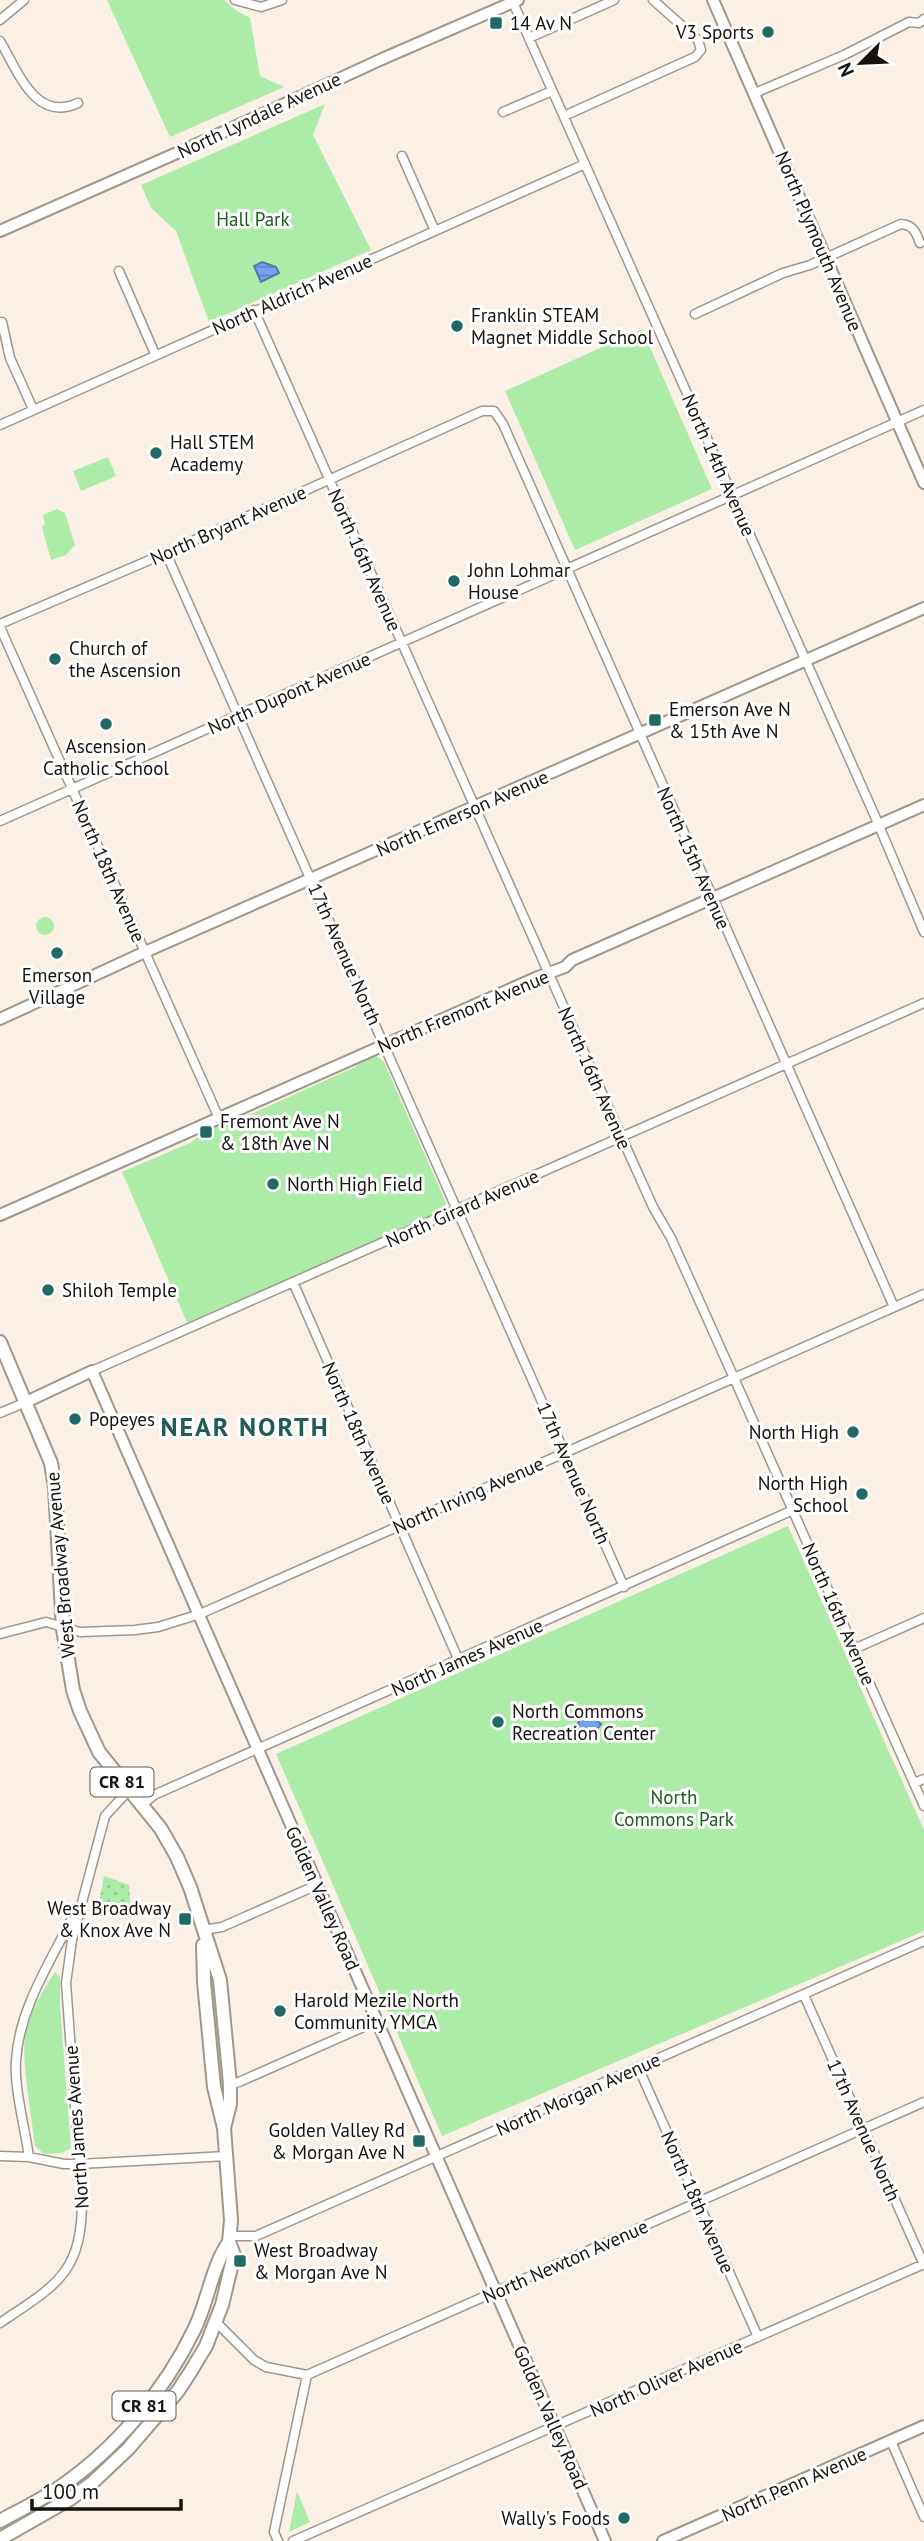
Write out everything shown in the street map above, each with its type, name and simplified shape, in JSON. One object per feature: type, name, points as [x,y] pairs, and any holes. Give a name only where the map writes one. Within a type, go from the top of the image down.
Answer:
[{"type":"main road","name":"West Broadway Avenue","points":[[0,1342],[51,1463],[55,1488],[63,1629],[73,1690],[80,1711],[99,1752],[161,1829],[177,1857],[190,1887],[220,1980],[230,2084],[230,2104],[224,2129]]},
{"type":"main road","name":"West Broadway Avenue","points":[[0,2539],[70,2500],[110,2467],[178,2391],[206,2346],[216,2322],[234,2255],[229,2239],[231,2220],[224,2129],[214,2087],[204,1982],[203,1930]]},
{"type":"main road","name":"West Broadway Avenue","points":[[0,2521],[40,2500],[81,2472],[132,2420],[164,2380],[189,2341],[207,2300],[218,2258],[229,2239]]},
{"type":"street","points":[[0,20],[24,0]]},
{"type":"street","points":[[235,0],[261,7],[282,0]]},
{"type":"street","points":[[529,38],[614,0]]},
{"type":"street","points":[[564,116],[695,57],[701,50],[698,40],[653,0]]},
{"type":"street","name":"North Plymouth Avenue","points":[[713,0],[924,483]]},
{"type":"street","name":"North 14th Avenue","points":[[514,1],[924,932]]},
{"type":"street","name":"North Lyndale Avenue","points":[[0,231],[514,1]]},
{"type":"street","points":[[755,93],[844,55],[909,22],[922,23]]},
{"type":"street","points":[[0,41],[37,100],[57,109],[78,103]]},
{"type":"street","points":[[503,112],[552,91]]},
{"type":"street","points":[[402,156],[435,231]]},
{"type":"street","name":"North Aldrich Avenue","points":[[0,425],[585,164]]},
{"type":"street","points":[[695,314],[783,273],[825,258],[901,224],[909,225],[915,230],[920,243]]},
{"type":"street","points":[[119,271],[155,354]]},
{"type":"street","name":"North 16th Avenue","points":[[254,310],[622,1138],[653,1207],[671,1238],[924,1806]]},
{"type":"street","points":[[2,322],[10,358],[33,409]]},
{"type":"street","name":"North Dupont Avenue","points":[[0,821],[924,410]]},
{"type":"street","name":"North Bryant Avenue","points":[[0,625],[482,411],[494,411]]},
{"type":"street","name":"North 15th Avenue","points":[[494,411],[503,424],[894,1307]]},
{"type":"street","name":"17th Avenue North","points":[[166,553],[624,1587]]},
{"type":"street","name":"North Emerson Avenue","points":[[0,1019],[145,952],[924,608]]},
{"type":"street","name":"North 18th Avenue","points":[[0,625],[218,1116]]},
{"type":"street","name":"North Fremont Avenue","points":[[0,1215],[218,1116],[565,967],[572,960],[924,805]]},
{"type":"street","name":"North Girard Avenue","points":[[0,1413],[924,1003]]},
{"type":"street","name":"North 18th Avenue","points":[[293,1282],[459,1661]]},
{"type":"street","name":"North Irving Avenue","points":[[0,1633],[46,1622],[80,1632],[135,1630],[158,1627],[200,1614],[924,1294]]},
{"type":"street","name":"Golden Valley Road","points":[[92,1371],[605,2541]]},
{"type":"street","name":"North James Avenue","points":[[142,1805],[154,1795],[793,1510]]},
{"type":"street","points":[[854,1649],[924,1618]]},
{"type":"street","points":[[914,1783],[924,1779]]},
{"type":"street","name":"North James Avenue","points":[[0,2323],[46,2292],[67,2272],[77,2253],[82,2221],[66,1983],[72,1940],[105,1816],[129,1790]]},
{"type":"street","points":[[203,1930],[222,1927],[317,1885]]},
{"type":"street","name":"North James Avenue","points":[[29,2157],[16,2072],[19,2037],[35,1990],[83,1897]]},
{"type":"street","name":"North Morgan Avenue","points":[[229,2239],[256,2236],[924,1941]]},
{"type":"street","name":"17th Avenue North","points":[[804,1995],[924,2264]]},
{"type":"street","points":[[230,2084],[377,2021]]},
{"type":"street","name":"North 18th Avenue","points":[[638,2067],[758,2337]]},
{"type":"street","name":"North Newton Avenue","points":[[307,2375],[924,2102]]},
{"type":"street","points":[[0,2156],[29,2157],[64,2164],[227,2156]]},
{"type":"street","name":"North Oliver Avenue","points":[[293,2541],[924,2264]]},
{"type":"street","points":[[216,2322],[254,2360],[266,2367],[307,2375],[274,2532],[278,2541]]},
{"type":"street","name":"North Penn Avenue","points":[[663,2541],[924,2426]]},
{"type":"street","points":[[891,2441],[924,2517]]},
{"type":"green space","points":[[107,0],[224,0],[250,18],[260,76],[284,87],[170,137]]},
{"type":"green space","name":"Hall Park","points":[[325,104],[313,135],[371,250],[209,322],[176,231],[151,208],[141,185]]},
{"type":"green space","points":[[642,329],[712,489],[575,550],[505,391]]},
{"type":"green space","points":[[108,457],[116,476],[81,491],[73,471]]},
{"type":"green space","points":[[57,509],[65,513],[75,545],[66,555],[51,560],[42,527],[45,524],[43,515]]},
{"type":"green space","points":[[45,917],[51,920],[54,926],[51,932],[45,935],[39,932],[36,926],[39,920]]},
{"type":"green space","points":[[373,1056],[384,1062],[446,1203],[442,1213],[188,1325],[122,1172],[192,1142],[205,1131],[232,1118],[251,1114],[355,1067]]},
{"type":"green space","name":"North Commons Park","points":[[788,1526],[924,1830],[924,1931],[442,2136],[276,1754]]},
{"type":"green space","points":[[104,1876],[129,1885],[131,1912],[99,1902]]},
{"type":"green space","points":[[55,1972],[60,1977],[71,2148],[62,2153],[44,2154],[35,2146],[25,2071],[25,2042],[34,2008]]},
{"type":"green space","points":[[297,2491],[310,2522],[289,2532]]},
{"type":"water","points":[[262,262],[276,267],[279,273],[261,282],[254,266]]},
{"type":"water","points":[[587,1714],[601,1724],[598,1728],[584,1733],[577,1727],[581,1715]]},
{"type":"place","name":"14 Av N","points":[[496,23]]},
{"type":"place","name":"V3 Sports","points":[[768,32]]},
{"type":"place","name":"Franklin STEAM Magnet Middle School","points":[[457,326]]},
{"type":"place","name":"Hall STEM Academy","points":[[156,453]]},
{"type":"place","name":"John Lohmar House","points":[[454,581]]},
{"type":"place","name":"Church of the Ascension","points":[[55,659]]},
{"type":"place","name":"Emerson Ave N & 15th Ave N","points":[[655,720]]},
{"type":"place","name":"Ascension Catholic School","points":[[106,724]]},
{"type":"place","name":"Emerson Village","points":[[57,953]]},
{"type":"place","name":"Fremont Ave N & 18th Ave N","points":[[206,1132]]},
{"type":"place","name":"North High Field","points":[[273,1184]]},
{"type":"place","name":"Shiloh Temple","points":[[48,1290]]},
{"type":"place","name":"Popeyes","points":[[75,1419]]},
{"type":"place","name":"North High","points":[[853,1432]]},
{"type":"place","name":"North High School","points":[[862,1494]]},
{"type":"place","name":"North Commons Recreation Center","points":[[498,1722]]},
{"type":"place","name":"West Broadway & Knox Ave N","points":[[185,1919]]},
{"type":"place","name":"Harold Mezile North Community YMCA","points":[[280,2011]]},
{"type":"place","name":"Golden Valley Rd & Morgan Ave N","points":[[419,2141]]},
{"type":"place","name":"West Broadway & Morgan Ave N","points":[[240,2261]]},
{"type":"place","name":"Wally's Foods","points":[[624,2518]]},
{"type":"district","name":"NEAR NORTH","points":[[245,1427]]}]
